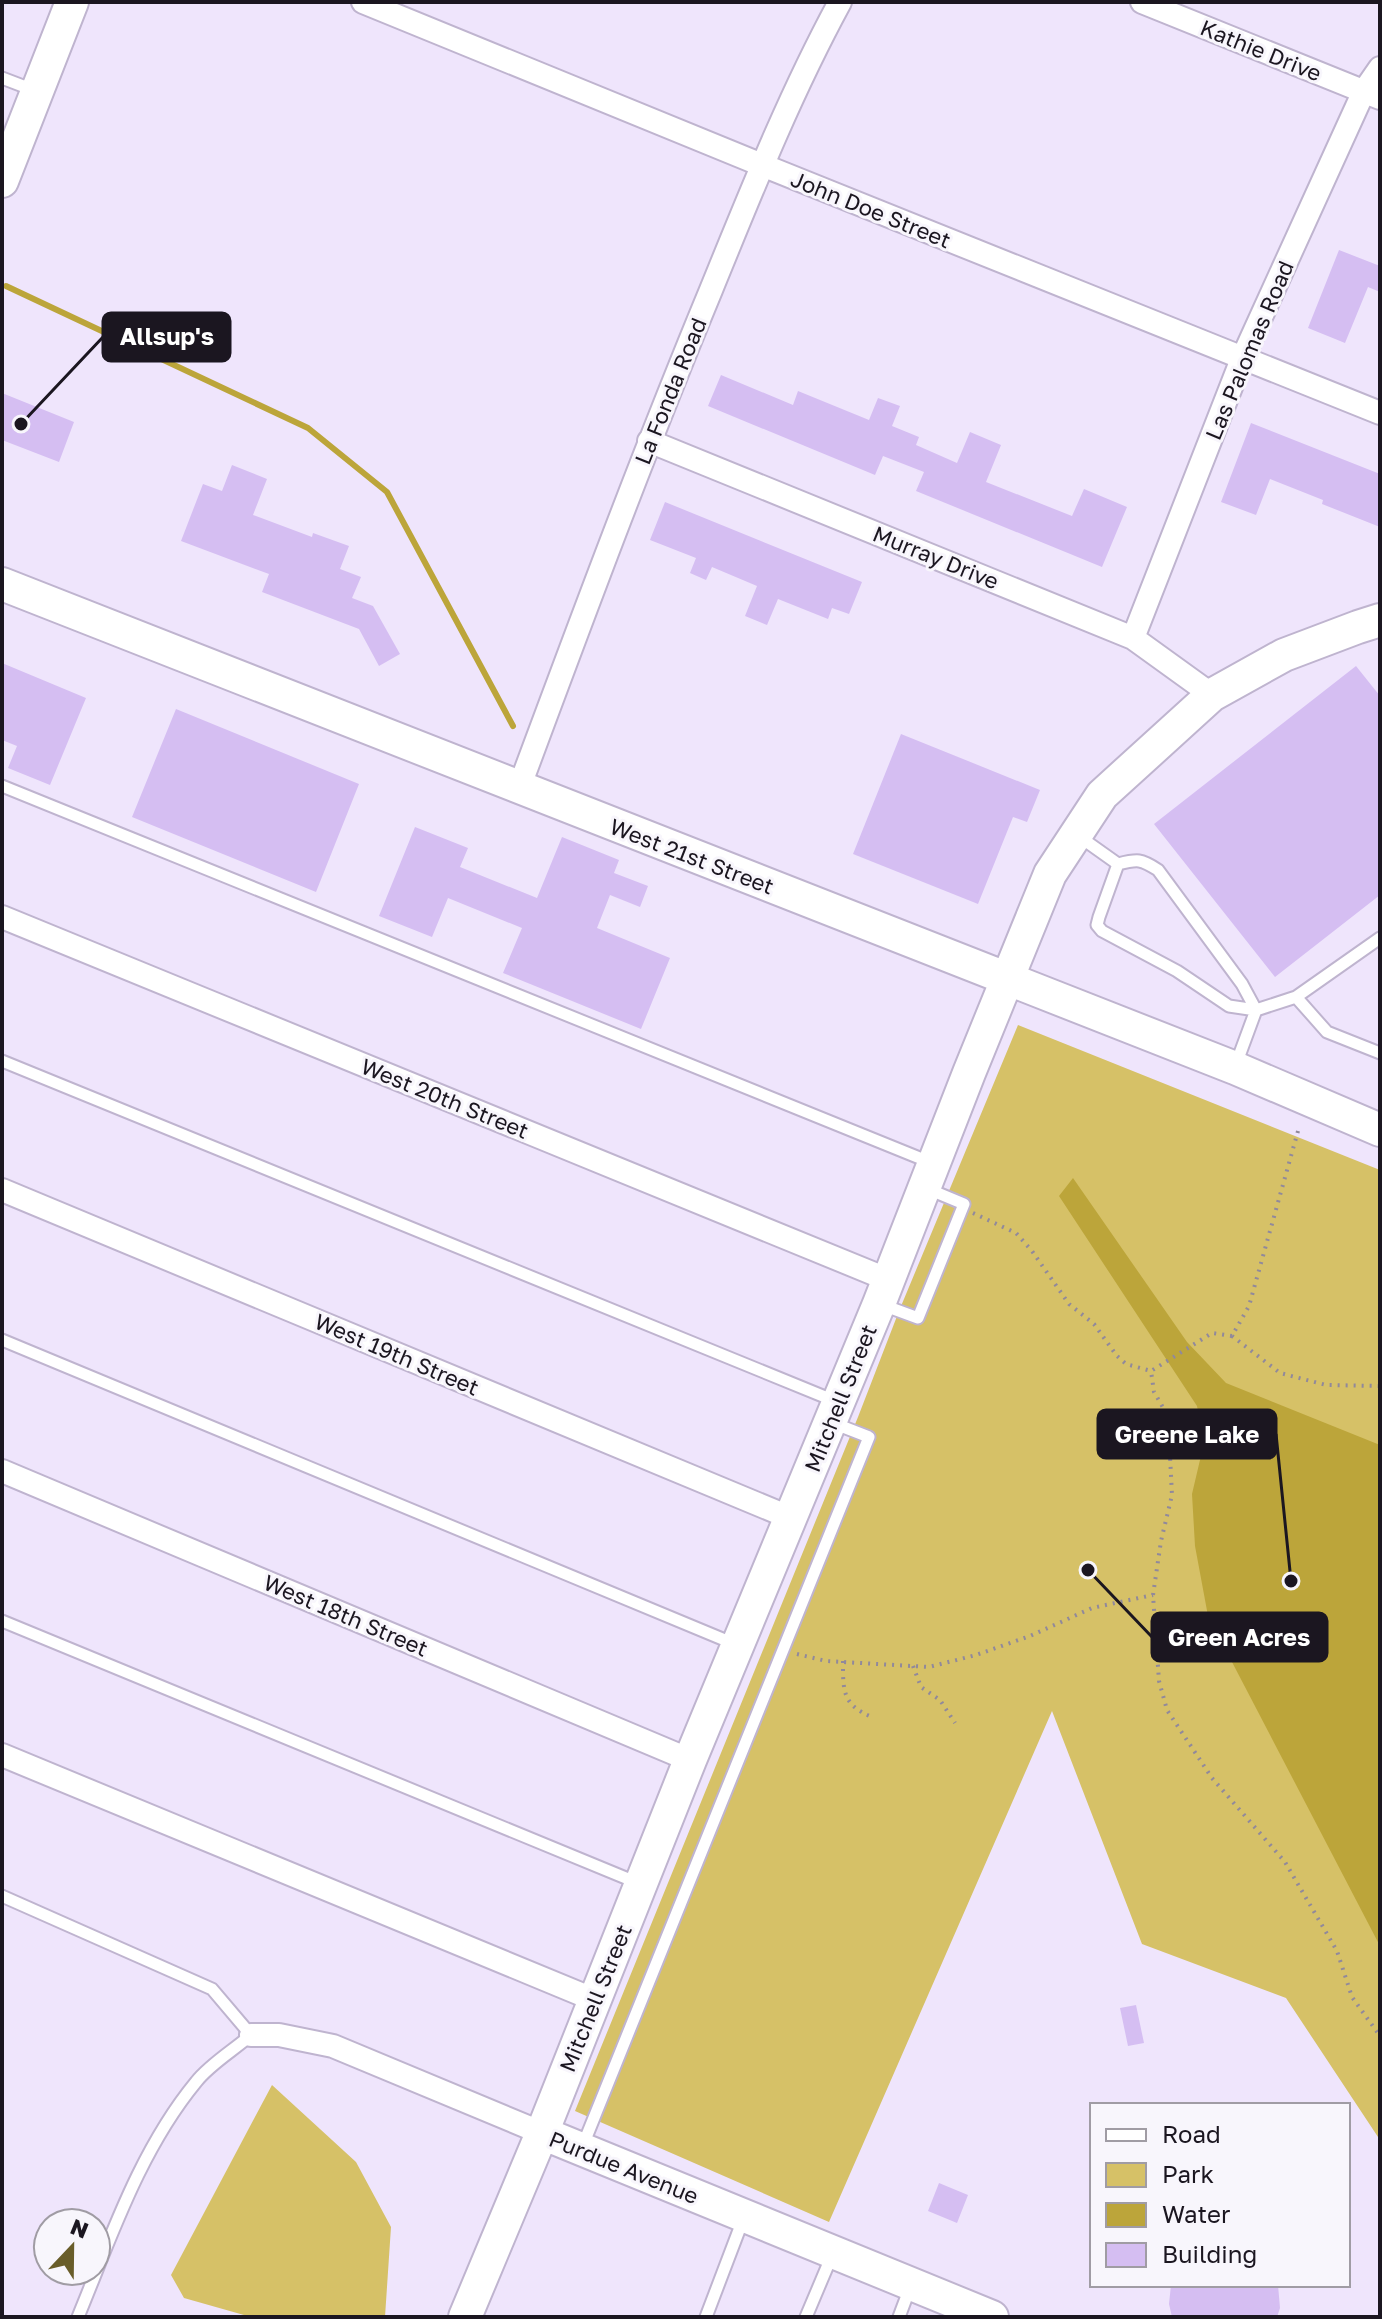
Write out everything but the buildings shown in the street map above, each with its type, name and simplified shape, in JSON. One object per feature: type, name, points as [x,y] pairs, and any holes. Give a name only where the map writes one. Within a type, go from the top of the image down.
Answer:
[{"type":"street","points":[[2,181],[8,145],[37,92],[72,2]]},
{"type":"street","name":"John Doe Street","points":[[363,2],[1380,413]]},
{"type":"street","name":"La Fonda Road","points":[[519,788],[649,441],[762,165],[840,2]]},
{"type":"street","name":"Kathie Drive","points":[[1142,2],[1372,94]]},
{"type":"street","name":"Las Palomas Road","points":[[1133,638],[1242,359],[1372,94],[1380,68]]},
{"type":"street","name":"Murray Drive","points":[[649,441],[1133,638],[1212,695]]},
{"type":"street","name":"West 21st Street","points":[[2,584],[1235,1068],[1380,1130]]},
{"type":"street","name":"Mitchell Street","points":[[465,2317],[542,2133],[690,1760],[884,1292],[1050,874],[1102,795],[1212,695],[1284,655],[1380,620]]},
{"type":"street","name":"West 20th Street","points":[[2,917],[884,1292]]},
{"type":"street","name":"West 19th Street","points":[[2,1190],[791,1518]]},
{"type":"street","name":"West 18th Street","points":[[2,1471],[690,1760]]},
{"type":"street","points":[[2,1755],[595,2000]]},
{"type":"street","name":"Purdue Avenue","points":[[251,2035],[279,2035],[333,2046],[992,2317]]},
{"type":"lane","points":[[2,78],[37,92]]},
{"type":"lane","points":[[2,786],[929,1176],[964,1204],[918,1318],[884,1292]]},
{"type":"lane","points":[[1076,835],[1118,864],[1143,861],[1158,870],[1242,984],[1256,1010],[1235,1068]]},
{"type":"lane","points":[[1118,864],[1097,925],[1102,931],[1177,971],[1229,1006],[1256,1010],[1296,997],[1380,938]]},
{"type":"lane","points":[[1296,997],[1327,1032],[1380,1053]]},
{"type":"lane","points":[[2,1061],[835,1412],[869,1437],[581,2149]]},
{"type":"lane","points":[[2,1340],[738,1646]]},
{"type":"lane","points":[[2,1621],[641,1884]]},
{"type":"lane","points":[[2,1896],[212,1989],[251,2035],[197,2080],[161,2134],[128,2196],[78,2317]]},
{"type":"lane","points":[[706,2317],[744,2217]]},
{"type":"lane","points":[[806,2317],[833,2252]]},
{"type":"lane","points":[[899,2317],[911,2285]]},
{"type":"path","points":[[1232,1336],[1249,1306],[1298,1131]]},
{"type":"path","points":[[962,1209],[1016,1233],[1069,1304],[1094,1324],[1117,1356],[1126,1364],[1151,1371]]},
{"type":"path","points":[[1151,1371],[1212,1333],[1232,1336],[1280,1373],[1326,1385],[1380,1386]]},
{"type":"path","points":[[1151,1371],[1154,1392],[1168,1416],[1172,1495],[1153,1595],[1159,1681],[1167,1710],[1212,1778],[1285,1862],[1337,1951],[1352,1997],[1380,2036]]},
{"type":"path","points":[[783,1648],[826,1661],[929,1667],[1030,1636],[1092,1608],[1153,1595]]},
{"type":"path","points":[[843,1661],[843,1693],[857,1711],[872,1717]]},
{"type":"path","points":[[913,1666],[921,1687],[940,1700],[955,1723]]},
{"type":"green space","points":[[1018,1025],[1380,1170],[1380,2140],[1286,1998],[1142,1944],[1052,1711],[829,2222],[575,2111]]},
{"type":"green space","points":[[272,2085],[356,2162],[391,2227],[385,2317],[251,2317],[184,2298],[171,2275]]},
{"type":"water","points":[[1073,1178],[1187,1342],[1226,1383],[1380,1445],[1380,1946],[1208,1616],[1195,1546],[1192,1494],[1204,1443],[1197,1406],[1059,1196]]},
{"type":"waterway","points":[[6,286],[308,428],[387,492],[513,726]]},
{"type":"place","name":"Allsup's","points":[[21,424]]},
{"type":"place","name":"Green Acres","points":[[1088,1570]]},
{"type":"place","name":"Greene Lake","points":[[1291,1581]]}]
